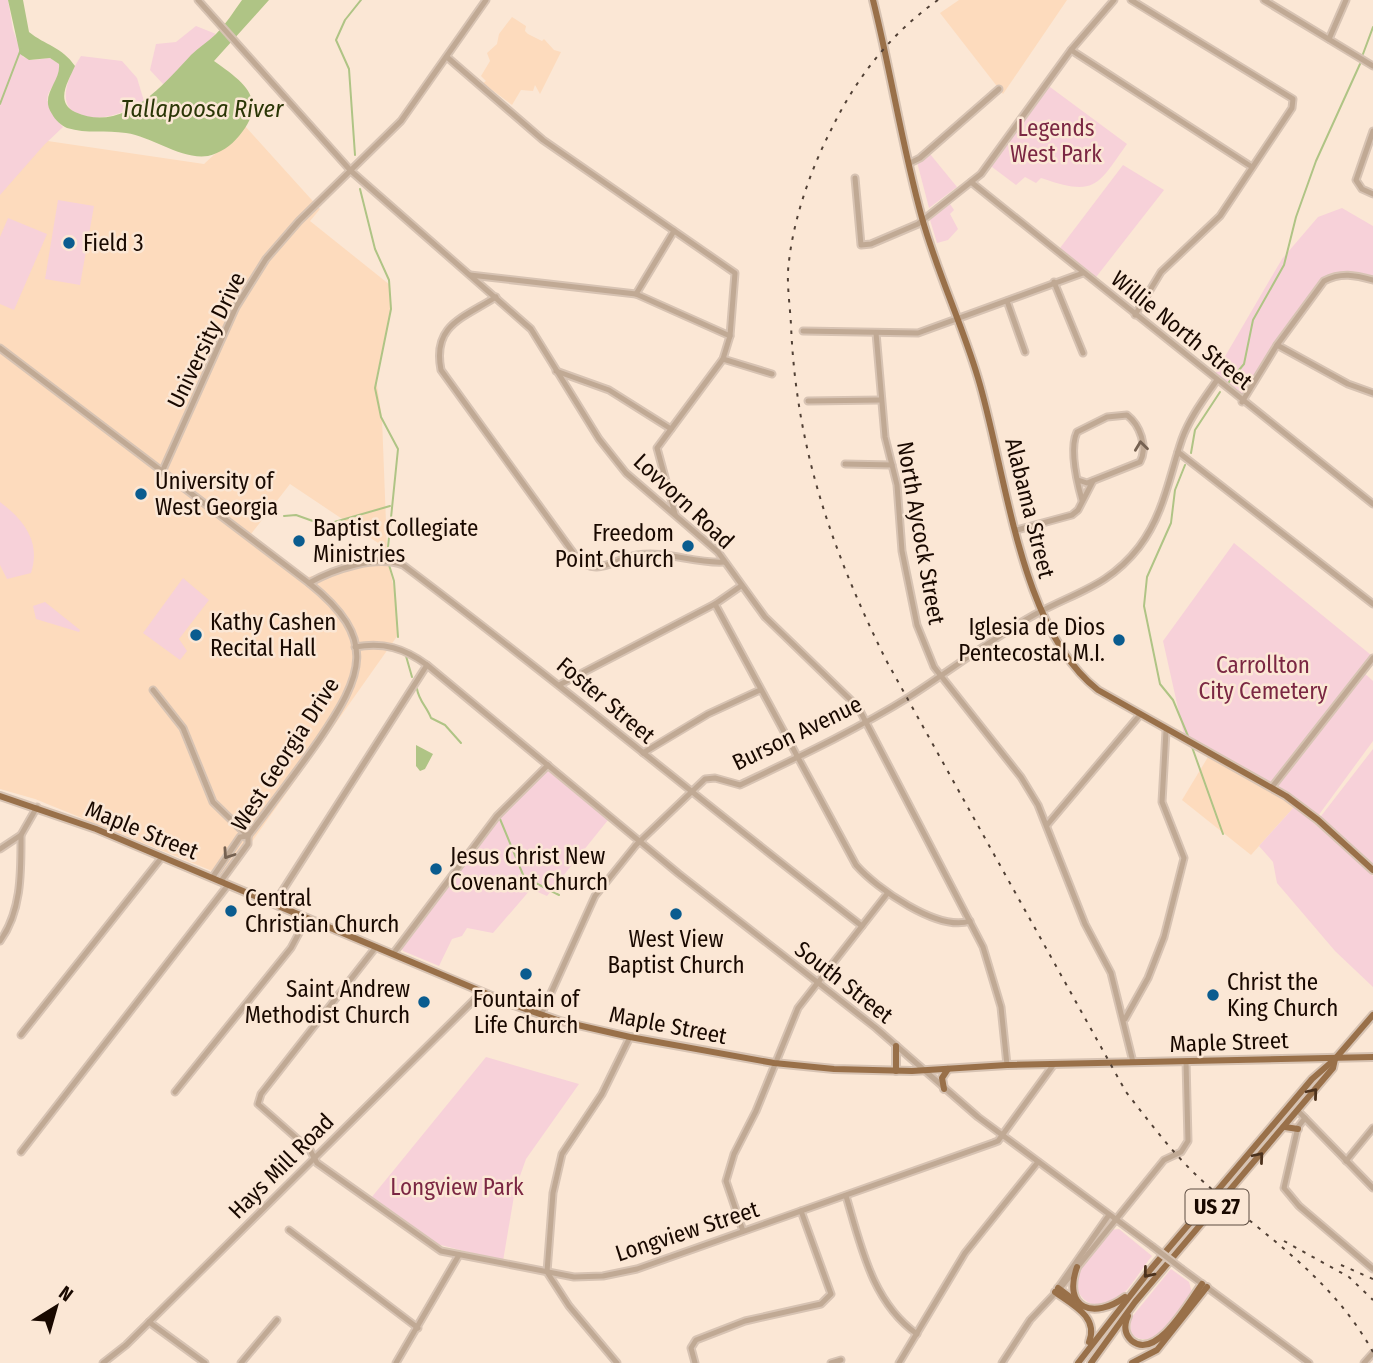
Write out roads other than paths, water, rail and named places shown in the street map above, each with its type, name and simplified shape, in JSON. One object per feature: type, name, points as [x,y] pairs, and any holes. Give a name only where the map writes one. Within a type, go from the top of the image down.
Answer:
[{"type":"main road","name":"Alabama Street","points":[[873,0],[923,220],[978,379],[1032,591],[1041,612],[1082,676],[1098,690],[1166,732],[1272,787],[1318,820],[1373,870]]},
{"type":"main road","name":"Maple Street","points":[[0,796],[37,807],[162,856],[541,1015],[630,1037],[774,1063],[896,1072],[1007,1065],[1373,1057]]},
{"type":"main road","name":"US 27","points":[[1078,1363],[1132,1292],[1312,1079],[1335,1059],[1373,1015]]},
{"type":"main road","points":[[896,1046],[896,1072]]},
{"type":"main road","name":"US 27","points":[[1091,1363],[1135,1302],[1333,1068],[1335,1059]]},
{"type":"main road","points":[[944,1089],[942,1078],[948,1069]]},
{"type":"main road","points":[[1285,1127],[1298,1129]]},
{"type":"main road","points":[[1076,1301],[1073,1285],[1077,1267]]},
{"type":"main road","points":[[1135,1302],[1126,1320],[1127,1334],[1135,1343],[1150,1345],[1163,1336],[1205,1286]]},
{"type":"main road","points":[[1132,1363],[1157,1350],[1205,1286]]},
{"type":"main road","points":[[1056,1290],[1089,1308],[1106,1309],[1132,1292]]},
{"type":"main road","points":[[1056,1290],[1089,1319],[1092,1333],[1087,1349]]},
{"type":"street","name":"Lovvorn Road","points":[[198,0],[351,171],[531,329],[556,371],[626,473],[695,530],[724,562],[765,617],[851,700],[865,720],[970,921],[996,986],[1007,1065]]},
{"type":"street","name":"University Drive","points":[[162,472],[236,307],[252,280],[286,234],[401,121],[486,0]]},
{"type":"street","points":[[855,178],[861,245],[893,235],[923,220],[989,164],[1071,50],[1114,0]]},
{"type":"street","points":[[1131,0],[1285,91],[1293,99],[1293,108],[1220,216],[1161,272],[1135,315]]},
{"type":"street","points":[[1264,0],[1373,66]]},
{"type":"street","points":[[1329,39],[1346,0]]},
{"type":"street","points":[[1071,50],[1252,167]]},
{"type":"street","points":[[447,57],[542,140],[735,273],[730,336],[723,359],[657,448],[675,514]]},
{"type":"street","points":[[910,163],[920,158],[999,89]]},
{"type":"street","points":[[1373,131],[1356,180],[1362,189],[1373,194]]},
{"type":"street","name":"Willie North Street","points":[[971,182],[1242,402],[1373,503]]},
{"type":"street","points":[[636,294],[674,231]]},
{"type":"street","points":[[803,331],[918,333],[1083,273]]},
{"type":"street","points":[[470,275],[636,294],[730,336]]},
{"type":"street","points":[[1242,402],[1277,345],[1324,281],[1335,275],[1373,280]]},
{"type":"street","points":[[1054,282],[1083,353]]},
{"type":"street","points":[[496,297],[447,328],[437,351],[441,370],[577,558],[591,569],[637,555],[694,562],[724,562]]},
{"type":"street","points":[[1007,300],[1026,352]]},
{"type":"street","name":"North Aycock Street","points":[[876,333],[881,400],[909,594],[930,660],[1021,777],[1047,825],[1085,924],[1111,973],[1125,1019],[1133,1062]]},
{"type":"street","points":[[1277,345],[1348,384],[1373,393]]},
{"type":"street","name":"West Georgia Drive","points":[[0,348],[309,583],[341,613],[355,647],[355,677],[347,698],[248,836],[248,844],[225,883],[21,1152]]},
{"type":"street","points":[[723,359],[772,374]]},
{"type":"street","points":[[556,371],[609,390],[671,429]]},
{"type":"street","name":"Burson Avenue","points":[[541,1015],[590,905],[640,841],[705,779],[715,778],[740,785],[795,757],[941,677],[1041,612],[1099,585],[1133,554],[1162,508],[1190,421],[1217,380]]},
{"type":"street","points":[[808,401],[881,400]]},
{"type":"street","points":[[1078,480],[1084,483],[1093,481],[1136,464],[1142,458],[1141,438],[1135,423],[1127,415],[1107,417],[1077,432],[1074,439],[1078,480],[1082,499]]},
{"type":"street","points":[[1178,453],[1373,604]]},
{"type":"street","points":[[845,464],[892,465]]},
{"type":"street","points":[[1017,530],[1072,515],[1079,510],[1093,481]]},
{"type":"street","name":"Foster Street","points":[[309,583],[382,561],[403,565],[561,684],[691,793],[862,926]]},
{"type":"street","points":[[561,684],[715,604],[741,586]]},
{"type":"street","points":[[715,604],[795,757],[856,864],[887,894],[947,920],[962,923],[970,921]]},
{"type":"street","name":"South Street","points":[[355,647],[394,647],[427,665],[1002,1135],[1309,1363]]},
{"type":"street","points":[[1272,787],[1373,658]]},
{"type":"street","points":[[274,904],[427,665]]},
{"type":"street","points":[[152,690],[183,728],[213,802],[248,836]]},
{"type":"street","points":[[643,753],[708,714],[760,690]]},
{"type":"street","points":[[1047,825],[1139,716]]},
{"type":"street","points":[[1125,1019],[1148,978],[1164,937],[1184,858],[1162,802],[1166,732]]},
{"type":"street","points":[[393,954],[497,816],[548,765]]},
{"type":"street","points":[[0,942],[14,913],[21,835],[37,807]]},
{"type":"street","points":[[0,849],[21,835]]},
{"type":"street","points":[[212,878],[240,837],[248,836]]},
{"type":"street","points":[[21,1035],[162,856]]},
{"type":"street","points":[[743,1231],[726,1181],[734,1154],[756,1111],[798,1008],[887,894]]},
{"type":"street","points":[[175,1092],[291,948],[307,918]]},
{"type":"street","name":"Longview Street","points":[[376,947],[261,1094],[258,1104],[310,1150],[312,1157],[430,1245],[459,1255],[547,1272],[587,1278],[620,1273],[985,1147],[1002,1135],[1054,1064]]},
{"type":"street","name":"Hays Mill Road","points":[[103,1363],[149,1322],[312,1157],[482,992]]},
{"type":"street","points":[[613,1362],[569,1306],[547,1272],[553,1193],[562,1154],[602,1094],[630,1037]]},
{"type":"street","points":[[1056,1290],[1112,1217],[1164,1160],[1181,1152],[1188,1141],[1186,1061]]},
{"type":"street","points":[[1298,1111],[1373,1188]]},
{"type":"street","points":[[1305,1118],[1298,1129],[1284,1188],[1287,1194],[1373,1269]]},
{"type":"street","points":[[1346,1161],[1373,1128]]},
{"type":"street","points":[[899,1363],[965,1253],[1038,1162]]},
{"type":"street","points":[[846,1196],[878,1288],[899,1317],[917,1334]]},
{"type":"street","points":[[695,1363],[691,1348],[696,1340],[745,1321],[821,1304],[829,1298],[831,1294],[801,1211]]},
{"type":"street","points":[[1002,1363],[1030,1320],[1077,1267],[1112,1217]]},
{"type":"street","points":[[289,1230],[418,1328]]},
{"type":"street","points":[[396,1363],[459,1255]]},
{"type":"street","points":[[241,1363],[277,1320]]},
{"type":"street","points":[[149,1322],[205,1363]]},
{"type":"street","points":[[1364,1363],[1373,1353]]},
{"type":"street","points":[[831,1363],[841,1360]]},
{"type":"water","name":"Tallapoosa River","points":[[8,0],[23,0],[29,32],[59,50],[75,66],[64,97],[69,108],[93,117],[109,117],[125,112],[154,92],[216,34],[242,0],[269,0],[214,61],[235,77],[249,93],[252,112],[248,123],[236,140],[225,149],[208,156],[177,152],[136,135],[65,127],[53,116],[48,101],[59,64],[50,58],[29,60],[20,54]]},
{"type":"water","points":[[416,745],[433,754],[425,769],[420,771],[416,766]]},
{"type":"waterway","points":[[355,155],[349,69],[336,40],[345,20],[361,0]]},
{"type":"waterway","points":[[1363,54],[1373,27]]},
{"type":"waterway","points":[[0,104],[21,49]]},
{"type":"waterway","points":[[1229,382],[1244,364],[1253,320],[1284,265],[1296,217],[1316,161],[1360,64]]},
{"type":"waterway","points":[[360,189],[375,249],[389,280],[391,309],[375,388],[381,417],[398,449],[387,557]]},
{"type":"waterway","points":[[1191,453],[1195,430],[1220,392]]},
{"type":"waterway","points":[[1185,465],[1175,490],[1171,523],[1147,577],[1144,606],[1160,684],[1173,700],[1188,736]]},
{"type":"waterway","points":[[284,516],[296,515],[324,525],[390,506]]},
{"type":"waterway","points":[[389,565],[394,581],[398,637]]},
{"type":"waterway","points":[[406,656],[412,677]]},
{"type":"waterway","points":[[417,689],[431,718],[445,725],[461,743]]},
{"type":"waterway","points":[[1192,747],[1223,834]]},
{"type":"waterway","points":[[500,819],[524,877],[559,895]]},
{"type":"railway","points":[[938,0],[890,42],[852,92],[817,161],[795,227],[788,277],[794,370],[800,414],[820,498],[849,579],[886,660],[1126,1092],[1196,1175],[1319,1281],[1338,1302],[1373,1352]]},
{"type":"railway","points":[[1284,1241],[1349,1277],[1373,1300]]},
{"type":"railway","points":[[1341,1265],[1373,1279]]},
{"type":"place","name":"Field 3","points":[[69,243]]},
{"type":"place","name":"University of West Georgia","points":[[141,494]]},
{"type":"place","name":"Baptist Collegiate Ministries","points":[[299,541]]},
{"type":"place","name":"Freedom Point Church","points":[[688,546]]},
{"type":"place","name":"Kathy Cashen Recital Hall","points":[[196,635]]},
{"type":"place","name":"Iglesia de Dios Pentecostal M.I.","points":[[1119,640]]},
{"type":"place","name":"Jesus Christ New Covenant Church","points":[[436,869]]},
{"type":"place","name":"Central Christian Church","points":[[231,911]]},
{"type":"place","name":"West View Baptist Church","points":[[676,914]]},
{"type":"place","name":"Fountain of Life Church","points":[[526,974]]},
{"type":"place","name":"Christ the King Church","points":[[1213,995]]},
{"type":"place","name":"Saint Andrew Methodist Church","points":[[424,1002]]},
{"type":"park label","name":"Legends West Park","points":[[1056,141]]},
{"type":"park label","name":"Carrollton City Cemetery","points":[[1263,678]]},
{"type":"park label","name":"Longview Park","points":[[457,1187]]}]
